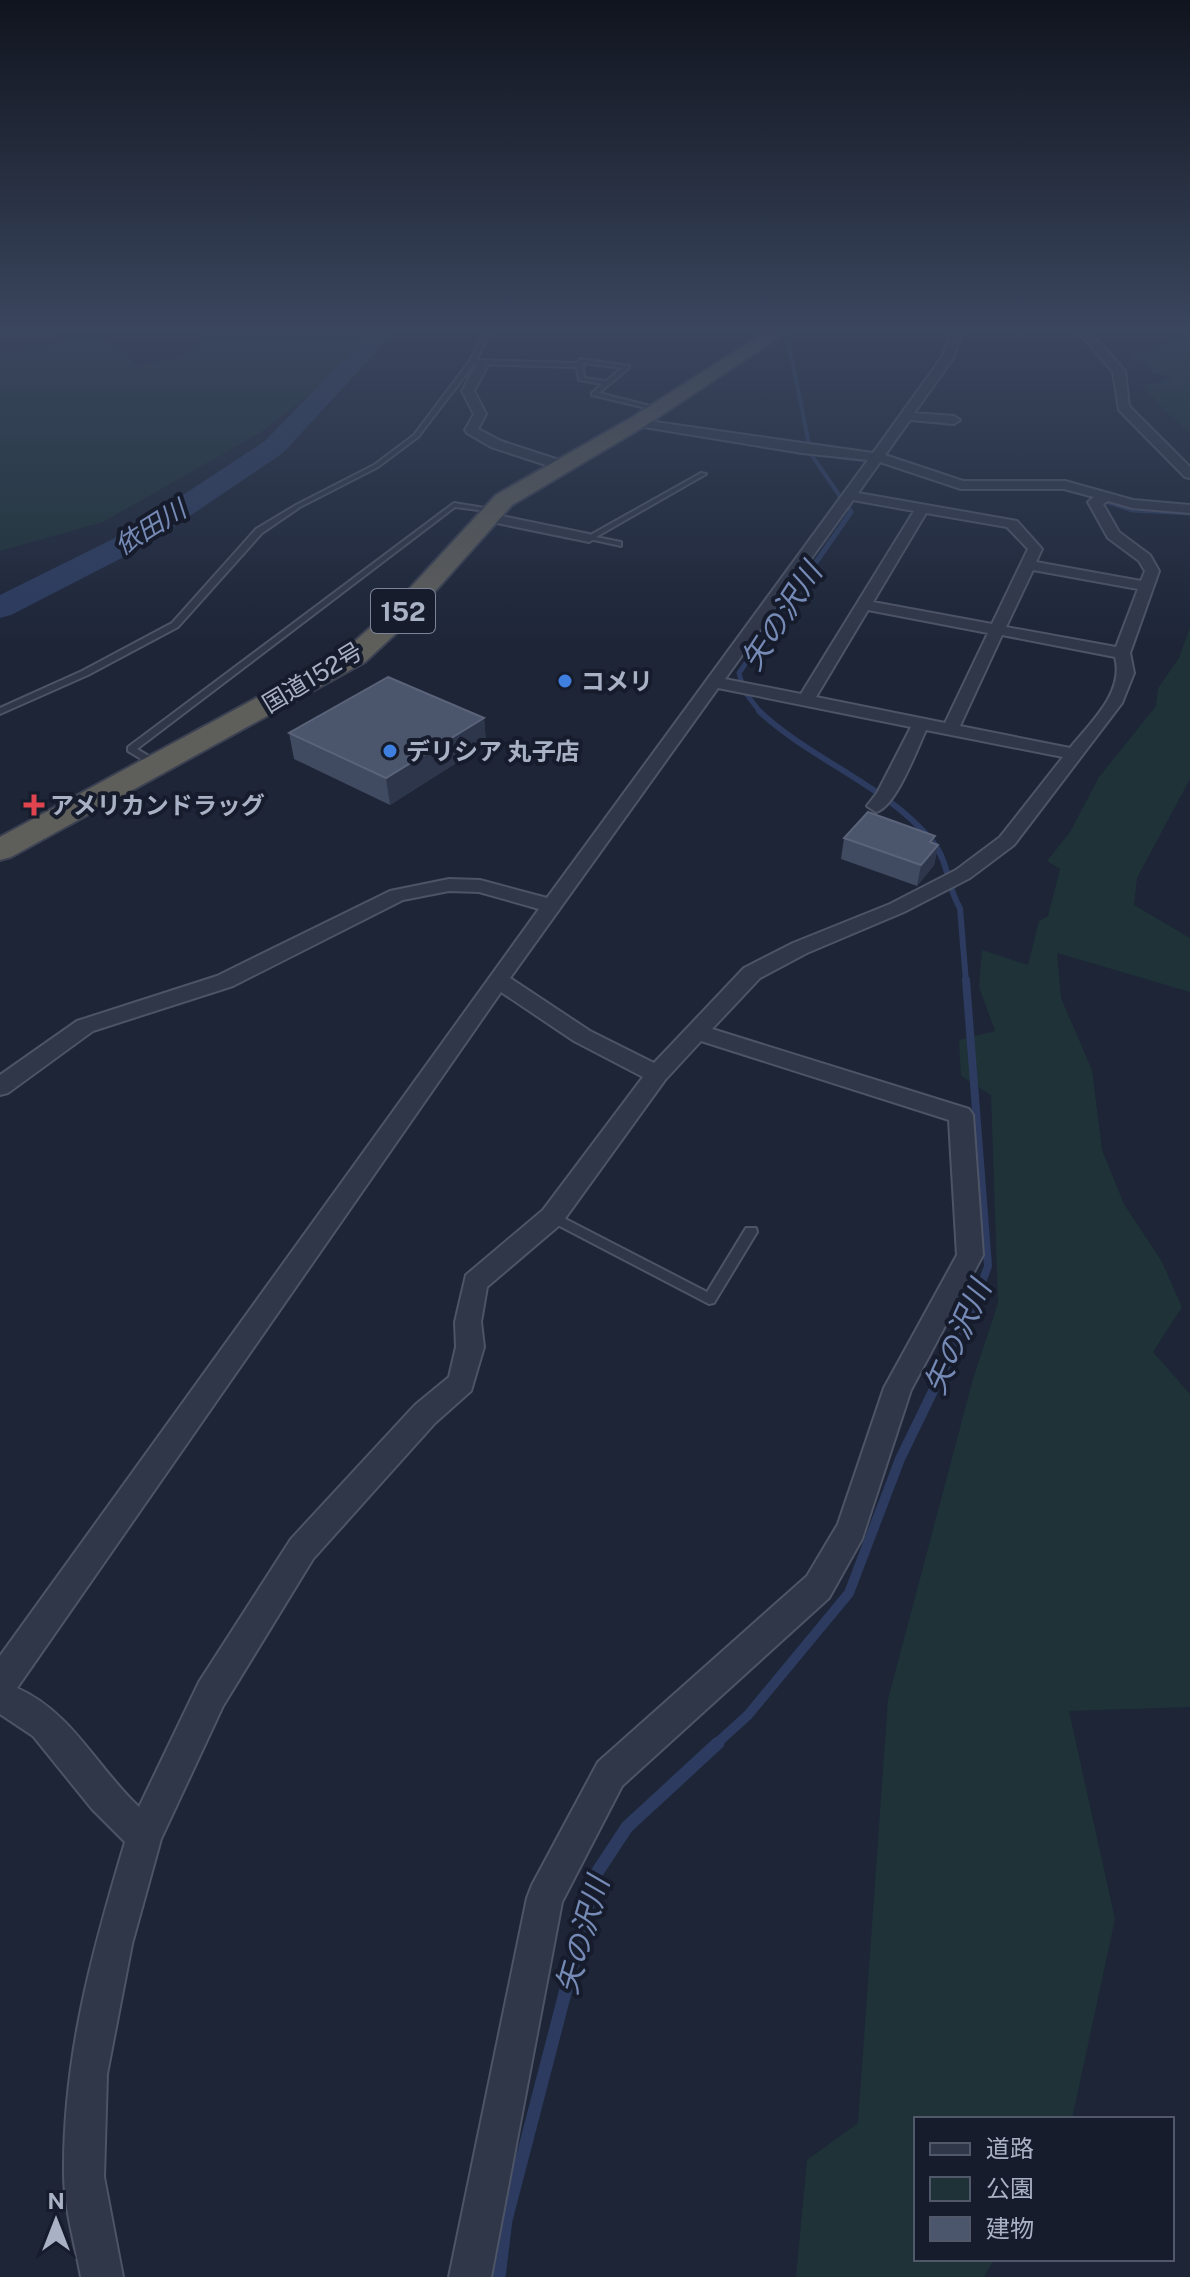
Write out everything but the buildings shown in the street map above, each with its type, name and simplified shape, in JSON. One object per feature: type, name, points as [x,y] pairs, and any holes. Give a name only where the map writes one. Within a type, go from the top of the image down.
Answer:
[{"type":"highway","name":"国道152号","points":[[0,850],[159,766],[355,656],[397,618],[490,513],[516,491],[621,432]]},
{"type":"street","points":[[475,432],[496,444],[563,466]]},
{"type":"street","points":[[724,432],[802,449],[875,460],[961,485],[1065,485],[1102,499],[1148,507],[1190,509]]},
{"type":"street","points":[[0,1684],[498,980],[895,432]]},
{"type":"street","points":[[1148,432],[1190,474]]},
{"type":"street","points":[[102,2277],[84,2177],[87,2074],[113,1944],[144,1836],[211,1694],[302,1549],[425,1414],[461,1383],[470,1347],[468,1322],[475,1282],[552,1217],[657,1074],[752,973],[800,948],[897,908],[938,887],[963,874],[1007,841],[1114,703],[1125,682],[1127,666],[1122,653],[1152,571],[1145,558],[1113,535],[1095,502],[1102,499]]},
{"type":"street","points":[[845,500],[922,509],[1017,526],[1035,549],[950,730]]},
{"type":"street","points":[[806,700],[922,509]]},
{"type":"street","points":[[490,513],[589,538]]},
{"type":"street","points":[[1029,565],[1145,586]]},
{"type":"street","points":[[864,605],[1122,653]]},
{"type":"street","points":[[715,682],[1072,754]]},
{"type":"street","points":[[880,801],[920,725]]},
{"type":"street","points":[[0,1087],[85,1026],[225,981],[397,895],[449,885],[480,886],[553,906]]},
{"type":"street","points":[[498,980],[582,1036],[657,1074]]},
{"type":"street","points":[[470,2277],[545,1898],[610,1774],[818,1587],[851,1529],[898,1388],[970,1255],[961,1115],[697,1032]]},
{"type":"street","points":[[0,1697],[26,1706],[74,1753],[99,1792],[144,1836]]},
{"type":"lane","points":[[0,711],[85,673],[175,625],[259,531],[298,506],[376,466],[419,432]]},
{"type":"lane","points":[[589,538],[703,474]]},
{"type":"lane","points":[[159,766],[131,749],[454,505],[490,513]]},
{"type":"lane","points":[[589,538],[618,544]]},
{"type":"lane","points":[[552,1217],[709,1299],[751,1232]]},
{"type":"green space","points":[[0,432],[261,432],[103,522],[0,551]]},
{"type":"green space","points":[[1190,627],[1190,779],[1137,878],[1134,905],[1190,938],[1190,992],[1057,953],[1061,998],[1092,1070],[1102,1150],[1124,1204],[1162,1262],[1182,1307],[1153,1352],[1190,1394],[1190,1707],[1069,1711],[1115,1919],[1072,2117],[914,2117],[914,2261],[993,2261],[984,2277],[796,2277],[807,2160],[858,2123],[888,1699],[973,1379],[998,1303],[991,1095],[961,1076],[959,1040],[995,1031],[979,987],[982,950],[1028,965],[1039,921],[1048,916],[1060,869],[1047,861],[1070,832],[1099,777],[1156,706],[1158,688],[1179,658]]},
{"type":"waterway","name":"依田川","points":[[0,608],[136,539],[274,447],[288,432]]},
{"type":"waterway","name":"矢の沢川","points":[[807,432],[811,454],[841,498]]},
{"type":"waterway","points":[[839,457],[877,462]]},
{"type":"waterway","points":[[917,474],[974,489],[1033,489]]},
{"type":"waterway","points":[[1082,493],[1095,497]]},
{"type":"waterway","name":"矢の沢川","points":[[760,712],[744,691],[739,673],[851,512],[840,496]]},
{"type":"waterway","points":[[1090,496],[1095,497]]},
{"type":"waterway","points":[[1095,497],[1133,510],[1190,513]]},
{"type":"waterway","name":"矢の沢川","points":[[760,712],[802,744],[893,804],[932,841],[942,858],[960,908],[966,982]]},
{"type":"waterway","name":"矢の沢川","points":[[966,980],[988,1266],[968,1321]]},
{"type":"waterway","name":"矢の沢川","points":[[715,1745],[748,1715],[849,1593],[900,1459],[968,1319]]},
{"type":"waterway","name":"矢の沢川","points":[[499,2277],[506,2220],[596,1874],[627,1827],[718,1743]]},
{"type":"place","name":"コメリ","points":[[565,681]]},
{"type":"place","name":"デリシア 丸子店","points":[[390,751]]},
{"type":"place","name":"アメリカンドラッグ","points":[[34,805]]}]
